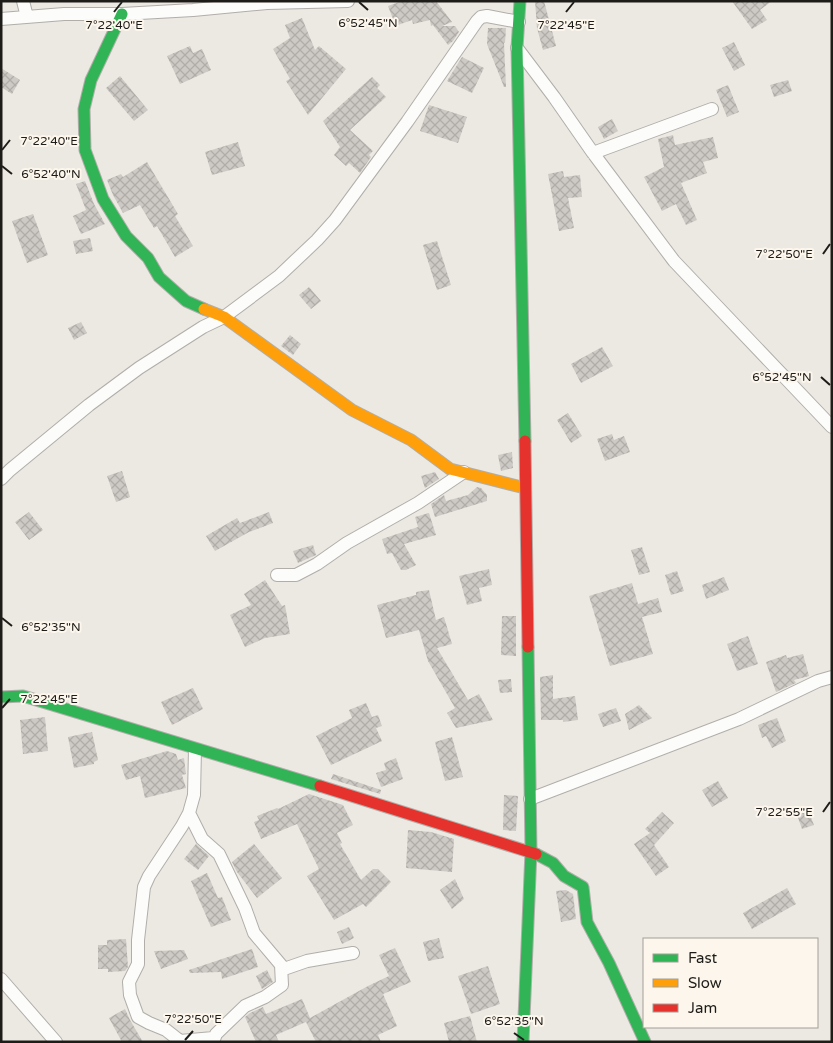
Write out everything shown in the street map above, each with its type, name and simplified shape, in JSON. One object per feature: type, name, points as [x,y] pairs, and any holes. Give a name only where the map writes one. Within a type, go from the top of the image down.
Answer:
[{"type":"street","points":[[24,1],[27,17]]},
{"type":"street","points":[[1,19],[122,14],[267,3],[348,1]]},
{"type":"street","points":[[520,1],[517,48],[531,851],[523,1042]]},
{"type":"street","points":[[122,14],[91,80],[84,109],[85,150],[103,199],[113,217],[126,236],[144,252],[159,277],[186,302],[224,317],[352,410],[411,439],[440,463],[450,468],[525,488]]},
{"type":"street","points":[[1,479],[88,405],[139,368],[203,327],[224,317],[279,276],[324,234],[407,122],[477,21],[481,17],[487,16],[519,22]]},
{"type":"street","points":[[517,48],[674,261],[832,427]]},
{"type":"street","points":[[593,153],[712,109]]},
{"type":"street","points":[[277,574],[296,574],[317,564],[347,543],[418,503],[464,472]]},
{"type":"street","points":[[530,799],[739,719],[818,681],[832,677]]},
{"type":"street","points":[[1,698],[22,696],[531,851],[553,864],[564,876],[583,887],[587,922],[609,963],[645,1042]]},
{"type":"street","points":[[195,749],[194,795],[189,813],[148,876],[144,887],[138,940],[138,964],[130,982],[130,995],[138,1017],[166,1030],[180,1041],[213,1040],[245,1006],[265,997],[282,985],[281,965]]},
{"type":"street","points":[[189,813],[202,839],[220,854],[254,934],[284,969],[307,961],[353,952]]},
{"type":"street","points":[[1,979],[56,1042]]},
{"type":"building","points":[[402,1],[436,1],[452,22],[442,26],[455,26],[459,32],[448,45],[433,25],[431,26],[430,20],[413,24],[412,20],[398,25],[396,18],[393,19],[388,6]]},
{"type":"building","points":[[535,1],[544,1],[556,46],[543,50],[537,28]]},
{"type":"building","points":[[732,1],[772,1],[760,10],[767,20],[752,29]]},
{"type":"building","points":[[302,18],[315,50],[319,46],[346,69],[308,115],[286,81],[290,79],[273,49],[290,38],[285,25]]},
{"type":"building","points":[[488,28],[506,28],[504,43],[506,87],[504,87],[487,44]]},
{"type":"building","points":[[734,42],[745,65],[734,71],[722,48]]},
{"type":"building","points":[[190,46],[193,53],[202,49],[211,70],[180,84],[167,56]]},
{"type":"building","points":[[462,57],[484,68],[472,93],[447,81]]},
{"type":"building","points":[[1,68],[20,80],[12,94],[1,87]]},
{"type":"building","points":[[120,76],[148,110],[134,121],[106,88]]},
{"type":"building","points":[[372,77],[380,85],[377,88],[386,97],[350,130],[373,151],[360,173],[349,163],[346,166],[334,155],[340,147],[323,121]]},
{"type":"building","points":[[788,80],[792,91],[774,97],[770,85]]},
{"type":"building","points":[[728,85],[739,112],[727,117],[716,90]]},
{"type":"building","points":[[429,105],[467,117],[458,143],[420,131]]},
{"type":"building","points":[[612,119],[618,131],[604,139],[598,127]]},
{"type":"building","points":[[673,135],[675,145],[713,137],[718,158],[703,162],[707,173],[681,183],[697,220],[686,225],[676,204],[662,211],[644,177],[664,167],[658,139]]},
{"type":"building","points":[[238,142],[245,166],[212,175],[205,152]]},
{"type":"building","points":[[147,162],[178,214],[175,216],[193,246],[175,257],[157,226],[154,228],[140,205],[123,213],[107,180],[121,174],[123,177]]},
{"type":"building","points":[[563,171],[564,177],[580,175],[582,197],[568,198],[574,228],[559,231],[548,174]]},
{"type":"building","points":[[85,181],[94,204],[105,224],[81,234],[73,216],[86,210],[76,184]]},
{"type":"building","points":[[33,214],[48,255],[27,263],[12,221]]},
{"type":"building","points":[[90,238],[93,251],[76,254],[73,241]]},
{"type":"building","points":[[437,241],[451,285],[437,290],[423,245]]},
{"type":"building","points":[[309,287],[321,301],[311,309],[299,295]]},
{"type":"building","points":[[81,322],[87,333],[74,340],[68,328]]},
{"type":"building","points":[[290,335],[301,344],[293,355],[281,346]]},
{"type":"building","points":[[602,347],[613,366],[581,383],[571,364]]},
{"type":"building","points":[[568,413],[582,436],[571,443],[557,420]]},
{"type":"building","points":[[612,434],[614,440],[624,436],[630,452],[605,461],[597,439]]},
{"type":"building","points":[[512,452],[513,468],[501,471],[498,455]]},
{"type":"building","points":[[122,471],[130,497],[116,502],[107,476]]},
{"type":"building","points":[[435,472],[439,479],[425,488],[421,476]]},
{"type":"building","points":[[477,487],[481,488],[487,495],[487,501],[435,517],[431,504],[444,495],[446,501],[468,495]]},
{"type":"building","points":[[29,512],[43,530],[29,540],[15,522]]},
{"type":"building","points":[[269,512],[273,523],[249,532],[215,551],[206,536],[237,518],[240,523]]},
{"type":"building","points":[[429,513],[436,535],[404,544],[416,565],[406,570],[401,570],[392,553],[387,554],[382,539],[418,527],[415,517]]},
{"type":"building","points":[[313,545],[316,555],[298,563],[293,551]]},
{"type":"building","points":[[642,547],[650,572],[639,575],[631,550]]},
{"type":"building","points":[[489,569],[492,585],[479,588],[482,601],[467,605],[459,576]]},
{"type":"building","points":[[677,571],[684,591],[671,595],[665,575]]},
{"type":"building","points":[[724,577],[729,590],[706,599],[702,585]]},
{"type":"building","points":[[265,580],[282,606],[285,605],[290,634],[265,638],[245,647],[230,615],[251,605],[244,594]]},
{"type":"building","points":[[632,583],[638,604],[658,598],[662,612],[642,617],[653,654],[610,666],[589,596]]},
{"type":"building","points":[[429,590],[436,620],[444,617],[452,644],[437,648],[468,700],[479,694],[493,720],[456,728],[447,713],[455,708],[428,661],[419,630],[386,638],[377,605],[416,595],[416,592]]},
{"type":"building","points":[[502,616],[516,616],[516,656],[501,655]]},
{"type":"building","points":[[748,636],[758,664],[737,671],[727,644]]},
{"type":"building","points":[[803,654],[809,676],[794,680],[796,683],[776,692],[766,662],[786,655],[787,658]]},
{"type":"building","points":[[553,675],[553,699],[575,696],[578,720],[563,722],[563,720],[541,720],[540,677]]},
{"type":"building","points":[[511,679],[512,692],[500,693],[498,680]]},
{"type":"building","points":[[193,688],[203,709],[172,725],[161,702]]},
{"type":"building","points":[[366,703],[372,717],[378,715],[382,726],[376,728],[382,741],[331,765],[316,736],[352,718],[349,710]]},
{"type":"building","points":[[639,705],[652,718],[629,730],[625,714]]},
{"type":"building","points":[[616,708],[621,721],[603,727],[598,714]]},
{"type":"building","points":[[45,717],[48,751],[23,754],[20,720]]},
{"type":"building","points":[[777,718],[786,741],[772,748],[766,736],[762,738],[758,725]]},
{"type":"building","points":[[92,732],[98,760],[94,764],[74,768],[68,737]]},
{"type":"building","points":[[452,737],[463,777],[445,781],[435,742]]},
{"type":"building","points":[[167,751],[176,754],[178,760],[184,758],[186,774],[182,775],[186,788],[145,798],[140,776],[126,780],[121,765]]},
{"type":"building","points":[[396,758],[403,779],[381,787],[376,773],[386,770],[384,763]]},
{"type":"building","points":[[333,774],[381,790],[380,794],[331,779]]},
{"type":"building","points":[[718,781],[728,798],[712,807],[702,790]]},
{"type":"building","points":[[309,794],[343,805],[353,825],[337,833],[342,843],[340,844],[361,880],[373,869],[378,869],[391,882],[366,907],[363,904],[334,920],[307,876],[319,869],[297,824],[261,839],[254,822],[259,820],[257,816],[278,809]]},
{"type":"building","points":[[504,795],[518,796],[516,831],[503,830]]},
{"type":"building","points":[[807,808],[814,825],[802,829],[796,812]]},
{"type":"building","points":[[662,812],[674,823],[654,845],[669,867],[656,876],[634,844],[650,833],[645,829]]},
{"type":"building","points":[[408,830],[431,832],[454,839],[452,872],[406,868]]},
{"type":"building","points":[[196,844],[209,856],[198,870],[184,859]]},
{"type":"building","points":[[254,844],[282,878],[257,898],[237,872],[232,862]]},
{"type":"building","points":[[207,873],[218,898],[222,897],[231,920],[211,927],[191,881]]},
{"type":"building","points":[[455,879],[464,899],[452,909],[440,890]]},
{"type":"building","points":[[787,888],[796,904],[752,929],[743,913]]},
{"type":"building","points":[[566,890],[573,894],[576,919],[561,922],[556,891]]},
{"type":"building","points":[[349,927],[354,938],[342,944],[337,932]]},
{"type":"building","points":[[439,938],[444,958],[428,961],[423,942]]},
{"type":"building","points":[[126,939],[128,967],[125,971],[108,972],[108,969],[98,969],[98,945],[107,945],[107,940]]},
{"type":"building","points":[[395,948],[411,982],[383,994],[397,1026],[378,1035],[381,1042],[316,1042],[306,1022],[276,1035],[279,1042],[256,1042],[245,1017],[250,1013],[263,1007],[266,1014],[302,999],[310,1018],[389,976],[379,955]]},
{"type":"building","points":[[252,949],[258,967],[222,979],[221,972],[190,973],[189,970]]},
{"type":"building","points":[[184,950],[188,959],[161,969],[154,951]]},
{"type":"building","points":[[488,966],[500,1004],[471,1014],[458,976]]},
{"type":"building","points":[[267,970],[273,982],[262,989],[256,976]]},
{"type":"building","points":[[125,1009],[143,1042],[122,1042],[109,1018]]},
{"type":"building","points":[[470,1016],[477,1042],[449,1042],[444,1023]]},
{"type":"traffic: fast","points":[[520,1],[517,48],[525,441]]},
{"type":"traffic: fast","points":[[122,14],[91,80],[84,109],[85,150],[103,199],[126,236],[148,258],[159,277],[186,301],[204,309]]},
{"type":"traffic: fast","points":[[523,1042],[531,851],[528,647]]},
{"type":"traffic: fast","points":[[1,697],[23,696],[320,786]]},
{"type":"traffic: fast","points":[[536,854],[553,863],[564,876],[583,887],[587,922],[609,963],[645,1042]]},
{"type":"traffic: slow","points":[[204,309],[224,317],[352,410],[411,440],[450,469],[525,488]]},
{"type":"traffic: jam","points":[[525,441],[528,647]]},
{"type":"traffic: jam","points":[[320,786],[536,854]]}]
